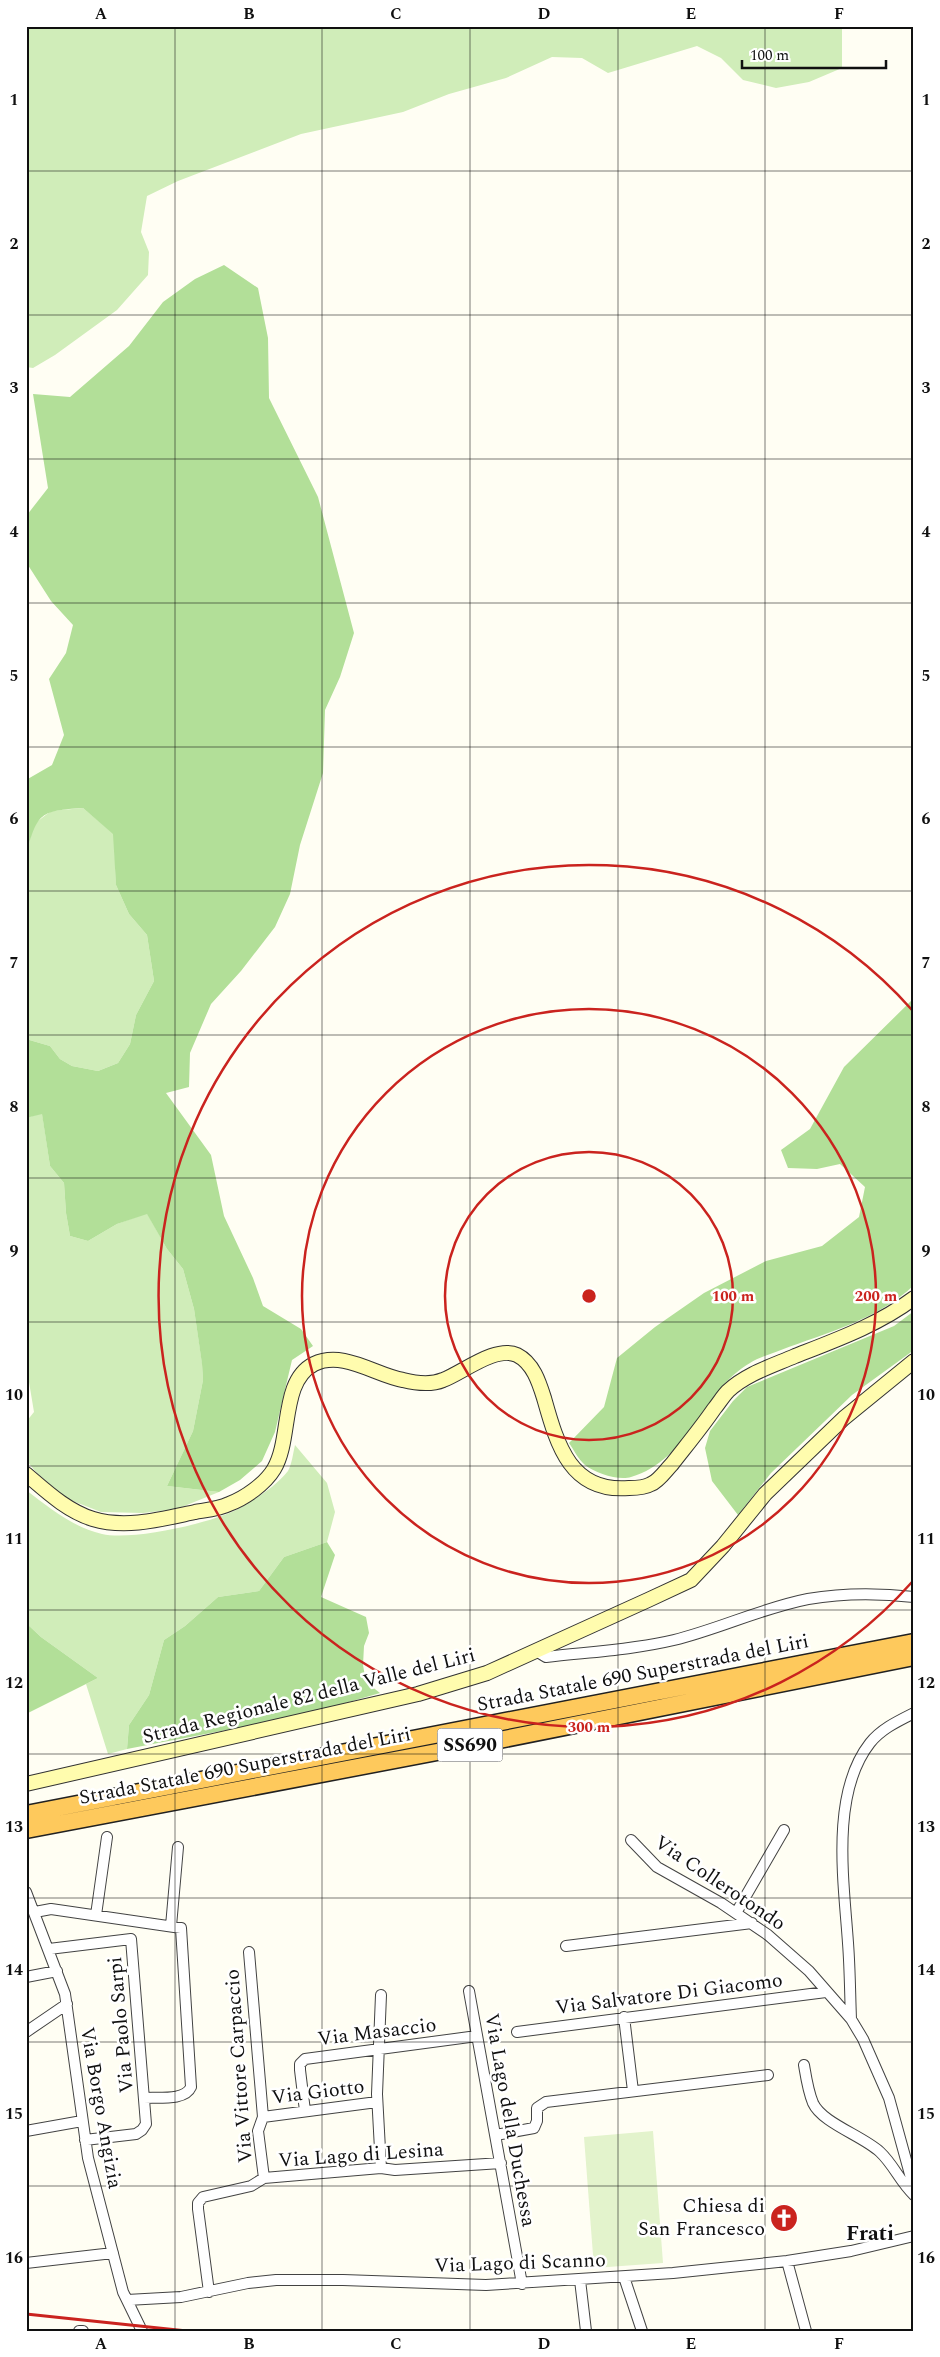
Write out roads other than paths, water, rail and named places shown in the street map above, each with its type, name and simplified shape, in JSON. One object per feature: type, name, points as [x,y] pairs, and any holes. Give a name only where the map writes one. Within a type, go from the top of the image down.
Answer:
[{"type":"highway","name":"Strada Statale 690 Superstrada del Liri","points":[[26,1814],[914,1642]]},
{"type":"highway","name":"Strada Statale 690 Superstrada del Liri","points":[[26,1830],[488,1742],[914,1657]]},
{"type":"main road","points":[[26,1474],[73,1510],[89,1518],[104,1522],[130,1524],[220,1507],[244,1496],[264,1481],[274,1469],[283,1449],[292,1391],[298,1378],[311,1366],[328,1361],[348,1362],[401,1380],[429,1383],[445,1379],[495,1354],[513,1353],[526,1361],[538,1377],[550,1420],[566,1461],[581,1477],[602,1486],[627,1489],[651,1484],[678,1457],[726,1392],[740,1381],[766,1368],[868,1327],[896,1312],[914,1298]]},
{"type":"main road","name":"Strada Regionale 82 della Valle del Liri","points":[[26,1784],[418,1694],[487,1673],[691,1580],[724,1546],[765,1494],[844,1418],[914,1361]]},
{"type":"street","points":[[536,1651],[546,1657],[642,1646],[675,1639],[808,1600],[880,1594],[914,1597]]},
{"type":"street","points":[[851,2019],[843,1852],[849,1792],[857,1765],[870,1742],[883,1730],[914,1714]]},
{"type":"street","points":[[736,1913],[784,1830]]},
{"type":"street","points":[[96,1915],[107,1837]]},
{"type":"street","name":"Via Collerotondo","points":[[631,1840],[657,1867],[752,1922],[795,1958],[851,2019],[863,2038],[889,2098],[914,2189]]},
{"type":"street","points":[[172,1926],[178,1847]]},
{"type":"street","name":"Via Borgo Angizia","points":[[27,1895],[49,1949],[67,2004],[85,2140],[113,2253],[127,2300],[142,2331]]},
{"type":"street","points":[[35,1912],[51,1909],[181,1928],[191,2087],[189,2092],[182,2096],[144,2098]]},
{"type":"street","points":[[566,1946],[752,1922]]},
{"type":"street","name":"Via Paolo Sarpi","points":[[49,1949],[131,1939],[146,2124],[139,2133],[85,2140]]},
{"type":"street","name":"Via Vittore Carpaccio","points":[[249,1952],[263,2117],[258,2131],[264,2178]]},
{"type":"street","points":[[26,1977],[57,1971]]},
{"type":"street","name":"Via Lago della Duchessa","points":[[469,1991],[522,2284]]},
{"type":"street","name":"Via Salvatore Di Giacomo","points":[[517,2032],[826,1992]]},
{"type":"street","points":[[380,2168],[377,2102],[381,1995]]},
{"type":"street","points":[[26,2032],[67,2004]]},
{"type":"street","points":[[624,2017],[633,2091]]},
{"type":"street","name":"Via Masaccio","points":[[305,2111],[300,2070],[302,2061],[309,2058],[477,2036]]},
{"type":"street","points":[[804,2065],[811,2099],[816,2108],[822,2114],[878,2151],[914,2195]]},
{"type":"street","points":[[496,2135],[534,2128],[537,2121],[537,2108],[543,2103],[768,2075]]},
{"type":"street","name":"Via Giotto","points":[[263,2117],[377,2102]]},
{"type":"street","points":[[26,2131],[82,2121]]},
{"type":"street","name":"Via Lago di Lesina","points":[[209,2292],[198,2209],[199,2201],[205,2197],[254,2184],[264,2178],[380,2168],[395,2170],[501,2163]]},
{"type":"street","name":"Via Lago di Scanno","points":[[127,2300],[181,2297],[248,2283],[282,2280],[343,2280],[467,2285],[522,2284],[740,2268],[851,2251],[914,2236]]},
{"type":"street","points":[[26,2263],[113,2253]]},
{"type":"street","points":[[787,2262],[806,2331]]},
{"type":"street","points":[[624,2277],[642,2331]]},
{"type":"street","points":[[580,2280],[586,2331]]},
{"type":"railway","points":[[26,2314],[187,2331]]},
{"type":"place","name":"Chiesa di San Francesco","points":[[784,2218]]},
{"type":"district","name":"Frati","points":[[870,2234]]}]
